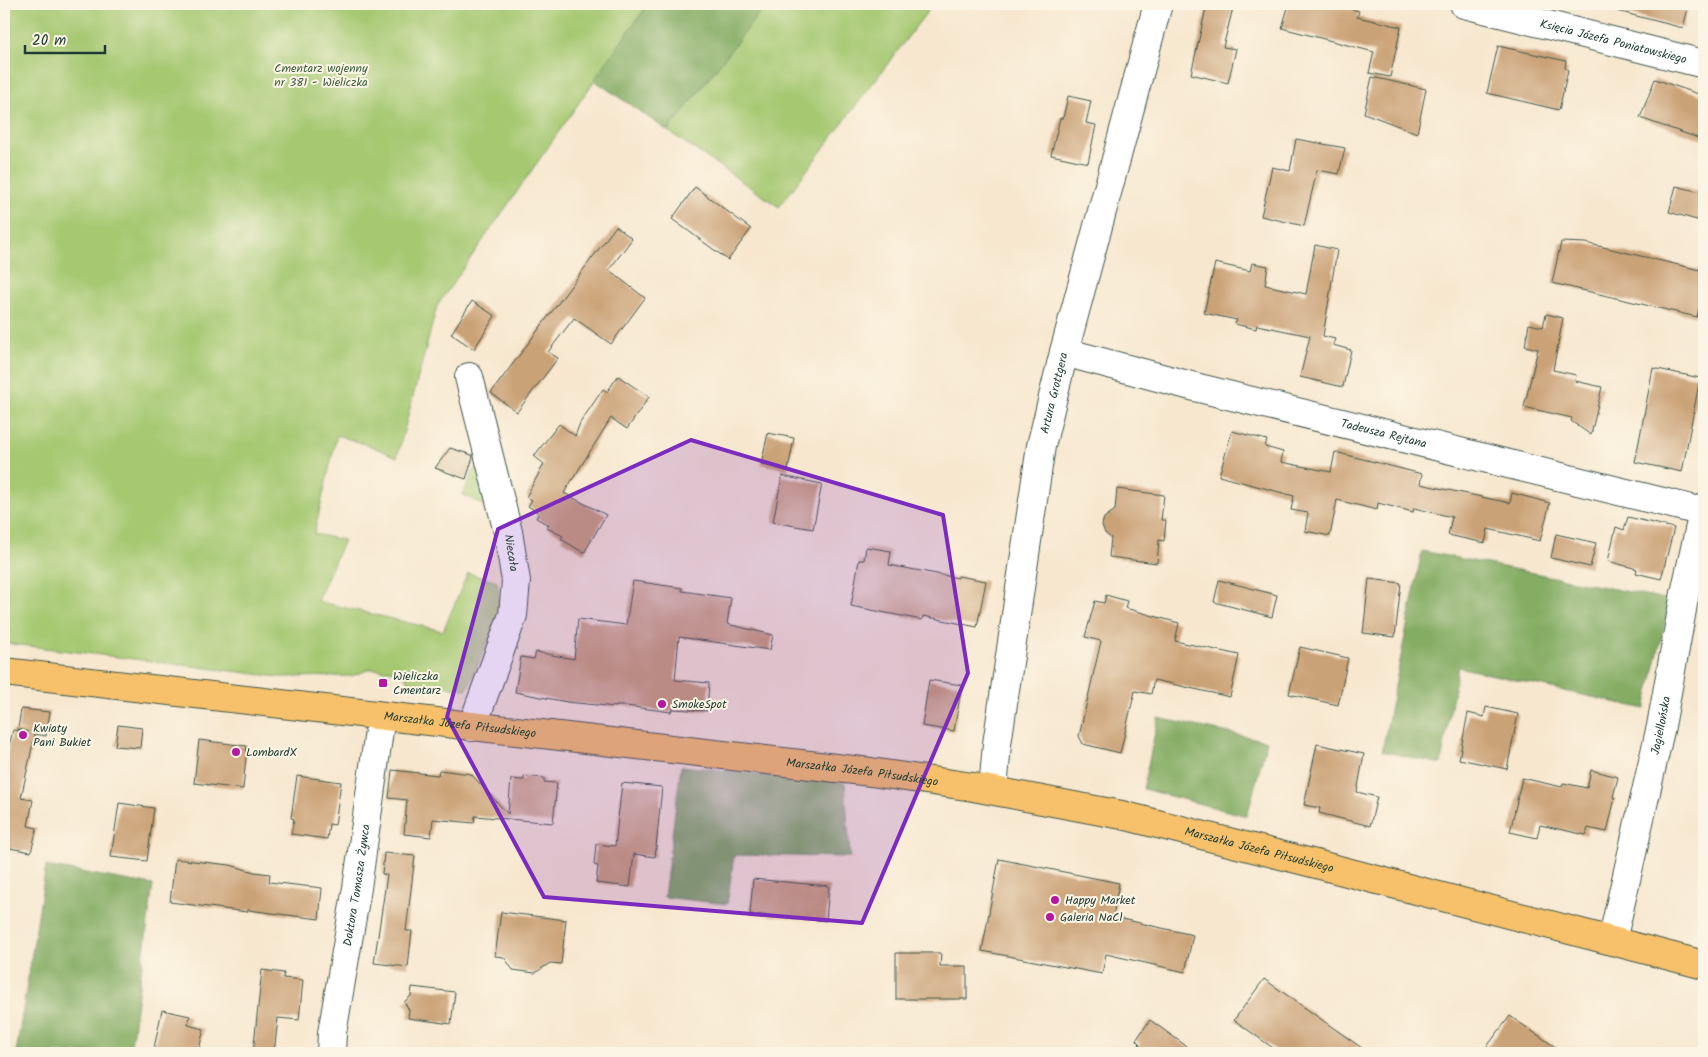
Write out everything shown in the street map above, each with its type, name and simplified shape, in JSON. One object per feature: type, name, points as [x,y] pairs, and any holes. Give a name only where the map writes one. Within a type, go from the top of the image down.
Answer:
[{"type":"main road","name":"Marszałka Józefa Piłsudskiego","points":[[4,672],[871,772],[993,790],[1129,817],[1704,965]]},
{"type":"street","name":"Artura Grottgera","points":[[993,790],[997,744],[1041,446],[1064,352],[1158,4]]},
{"type":"street","name":"Księcia Józefa Poniatowskiego","points":[[1464,4],[1704,64]]},
{"type":"street","name":"Tadeusza Rejtana","points":[[1064,352],[1186,384],[1704,511]]},
{"type":"street","name":"Niecała","points":[[469,377],[508,532],[516,581],[513,615],[472,726]]},
{"type":"street","name":"Jagiellońska","points":[[1612,941],[1661,726],[1685,594],[1704,511]]},
{"type":"street","name":"Doktora Tomasza Żywca","points":[[331,1053],[332,1033],[357,888],[381,716]]},
{"type":"highlighted area","points":[[691,440],[943,515],[968,673],[862,923],[544,897],[447,717],[498,529]]},
{"type":"green space","name":"Cmentarz wojenny nr 381 - Wieliczka","points":[[4,4],[648,4],[437,306],[397,457],[337,435],[314,534],[344,540],[317,601],[443,631],[468,573],[497,582],[501,613],[467,689],[409,682],[401,671],[370,669],[352,676],[280,677],[4,643]]},
{"type":"green space","points":[[648,4],[766,4],[668,131],[594,80]]},
{"type":"green space","points":[[766,4],[933,4],[779,207],[668,131]]},
{"type":"green space","points":[[480,455],[492,509],[463,495]]},
{"type":"green space","points":[[1422,551],[1670,600],[1645,709],[1458,667],[1441,764],[1382,751]]},
{"type":"green space","points":[[1158,718],[1267,741],[1247,816],[1143,789]]},
{"type":"green space","points":[[681,766],[845,783],[850,857],[734,855],[727,904],[664,897]]},
{"type":"green space","points":[[46,866],[153,885],[130,1053],[16,1053]]},
{"type":"building","points":[[1207,4],[1234,4],[1223,47],[1236,49],[1228,83],[1191,74]]},
{"type":"building","points":[[1289,4],[1331,4],[1359,11],[1357,17],[1401,27],[1390,77],[1369,73],[1374,52],[1282,28]]},
{"type":"building","points":[[1617,4],[1689,4],[1683,28],[1617,11]]},
{"type":"building","points":[[1498,46],[1566,61],[1565,68],[1568,70],[1559,110],[1487,93]]},
{"type":"building","points":[[1372,77],[1426,89],[1417,133],[1364,113]]},
{"type":"building","points":[[1655,79],[1704,96],[1704,140],[1640,118]]},
{"type":"building","points":[[1068,96],[1091,101],[1086,123],[1096,125],[1088,163],[1051,155],[1060,118],[1063,118]]},
{"type":"building","points":[[1296,139],[1345,148],[1339,174],[1317,170],[1304,226],[1261,216],[1272,167],[1290,171]]},
{"type":"building","points":[[1676,186],[1704,193],[1704,222],[1669,212]]},
{"type":"building","points":[[695,187],[751,229],[728,260],[672,219]]},
{"type":"building","points":[[616,226],[632,239],[609,270],[645,298],[611,344],[574,318],[548,352],[558,358],[517,412],[491,393]]},
{"type":"building","points":[[1561,242],[1586,243],[1704,271],[1704,284],[1697,317],[1552,283]]},
{"type":"building","points":[[1315,245],[1337,250],[1323,336],[1335,339],[1333,345],[1351,350],[1343,387],[1300,377],[1310,336],[1257,325],[1256,329],[1235,324],[1237,320],[1204,313],[1215,263],[1250,271],[1252,263],[1268,266],[1265,285],[1306,294]]},
{"type":"building","points":[[472,301],[495,316],[474,349],[451,334]]},
{"type":"building","points":[[1546,314],[1563,318],[1553,370],[1576,375],[1575,381],[1602,387],[1591,435],[1571,421],[1572,418],[1524,407],[1538,349],[1525,346],[1529,324],[1543,327]]},
{"type":"building","points":[[1653,368],[1700,378],[1682,472],[1635,462]]},
{"type":"building","points":[[618,376],[649,397],[627,429],[611,418],[564,493],[606,515],[584,553],[561,539],[563,536],[547,528],[549,525],[536,518],[539,513],[528,506],[532,500],[526,497],[544,464],[534,456],[559,424],[575,436],[580,423],[603,389],[607,392]]},
{"type":"building","points":[[1232,431],[1267,440],[1265,447],[1283,452],[1281,462],[1331,472],[1335,452],[1422,474],[1420,484],[1510,503],[1512,493],[1550,503],[1540,541],[1488,529],[1485,543],[1448,535],[1452,517],[1414,508],[1413,512],[1378,503],[1377,510],[1337,500],[1330,536],[1305,531],[1308,513],[1291,510],[1294,496],[1219,476]]},
{"type":"building","points":[[768,433],[794,438],[788,470],[761,464]]},
{"type":"building","points":[[450,448],[472,455],[466,479],[435,468]]},
{"type":"building","points":[[782,476],[822,484],[813,529],[773,522]]},
{"type":"building","points":[[1117,489],[1164,495],[1161,520],[1166,520],[1164,541],[1159,540],[1157,563],[1109,557],[1111,538],[1105,533],[1102,525],[1104,518],[1115,510]]},
{"type":"building","points":[[1628,517],[1674,528],[1661,579],[1636,573],[1637,569],[1608,561],[1616,527],[1624,530]]},
{"type":"building","points":[[1556,534],[1596,543],[1590,567],[1551,558]]},
{"type":"building","points":[[866,547],[891,551],[889,565],[958,578],[958,576],[986,581],[977,627],[923,616],[922,620],[851,606],[859,560],[864,560]]},
{"type":"building","points":[[1369,579],[1401,583],[1395,637],[1363,633]]},
{"type":"building","points":[[1219,580],[1277,595],[1272,617],[1214,602]]},
{"type":"building","points":[[633,581],[731,598],[727,624],[773,635],[770,650],[679,637],[675,680],[709,683],[707,711],[672,709],[671,712],[626,706],[616,707],[567,702],[515,692],[521,657],[534,659],[536,652],[574,659],[578,619],[626,625]]},
{"type":"building","points":[[1106,595],[1127,601],[1125,608],[1179,623],[1175,641],[1239,655],[1230,697],[1154,680],[1151,694],[1135,691],[1120,753],[1083,744],[1079,736],[1101,641],[1085,637],[1095,601],[1104,603]]},
{"type":"building","points":[[1300,647],[1348,658],[1338,705],[1289,694]]},
{"type":"building","points":[[929,680],[962,685],[954,731],[922,726]]},
{"type":"building","points":[[1486,707],[1518,714],[1507,769],[1459,759],[1468,713],[1484,717]]},
{"type":"building","points":[[21,709],[50,712],[46,736],[35,734],[21,798],[33,800],[28,826],[37,828],[31,852],[4,847],[4,770],[6,757],[13,730],[28,732],[18,729]]},
{"type":"building","points":[[118,725],[142,728],[140,748],[115,746]]},
{"type":"building","points":[[199,740],[247,746],[243,789],[194,783]]},
{"type":"building","points":[[1317,744],[1364,754],[1357,792],[1377,797],[1370,826],[1319,813],[1320,808],[1304,805]]},
{"type":"building","points":[[392,770],[438,775],[439,770],[471,774],[508,814],[511,779],[524,780],[524,776],[544,778],[544,782],[557,783],[553,823],[475,816],[474,823],[433,819],[431,837],[404,834],[407,800],[389,798]]},
{"type":"building","points":[[1591,770],[1618,777],[1607,832],[1588,828],[1586,835],[1540,825],[1537,838],[1510,832],[1522,778],[1562,787],[1563,783],[1587,788]]},
{"type":"building","points":[[297,776],[341,782],[335,825],[329,824],[327,839],[291,834],[294,819],[291,818]]},
{"type":"building","points":[[622,783],[662,787],[655,857],[634,854],[630,887],[596,883],[598,866],[594,865],[596,844],[615,846]]},
{"type":"building","points":[[119,803],[154,808],[147,861],[111,857]]},
{"type":"building","points":[[384,853],[415,856],[406,931],[412,931],[408,967],[374,963],[387,875],[382,874]]},
{"type":"building","points":[[175,859],[230,865],[254,872],[270,874],[269,882],[322,888],[319,919],[170,902]]},
{"type":"building","name":"Galeria NaCl","points":[[999,859],[1119,883],[1113,917],[1193,935],[1185,972],[1106,954],[1102,974],[982,951]]},
{"type":"building","points":[[753,879],[829,886],[826,921],[750,914]]},
{"type":"building","points":[[501,912],[566,920],[561,964],[550,963],[535,973],[513,970],[504,957],[495,956]]},
{"type":"building","points":[[896,953],[941,953],[940,966],[967,966],[967,999],[896,999]]},
{"type":"building","points":[[262,970],[284,973],[283,978],[303,980],[299,1020],[278,1018],[274,1053],[253,1053]]},
{"type":"building","points":[[1264,979],[1369,1053],[1280,1053],[1234,1020]]},
{"type":"building","points":[[412,987],[455,992],[451,1024],[408,1018],[409,1010],[404,1002],[411,996]]},
{"type":"building","points":[[162,1010],[190,1016],[188,1025],[204,1029],[198,1053],[153,1053]]},
{"type":"building","points":[[1510,1016],[1564,1053],[1482,1053]]},
{"type":"building","points":[[1150,1020],[1196,1053],[1133,1053],[1140,1044],[1136,1040]]},
{"type":"place","name":"Wieliczka Cmentarz","points":[[383,683]]},
{"type":"place","name":"SmokeSpot","points":[[662,704]]},
{"type":"place","name":"Kwiaty Pani Bukiet","points":[[23,735]]},
{"type":"place","name":"LombardX","points":[[236,752]]},
{"type":"place","name":"Happy Market","points":[[1055,900]]},
{"type":"place","name":"Galeria NaCl","points":[[1050,917]]}]
